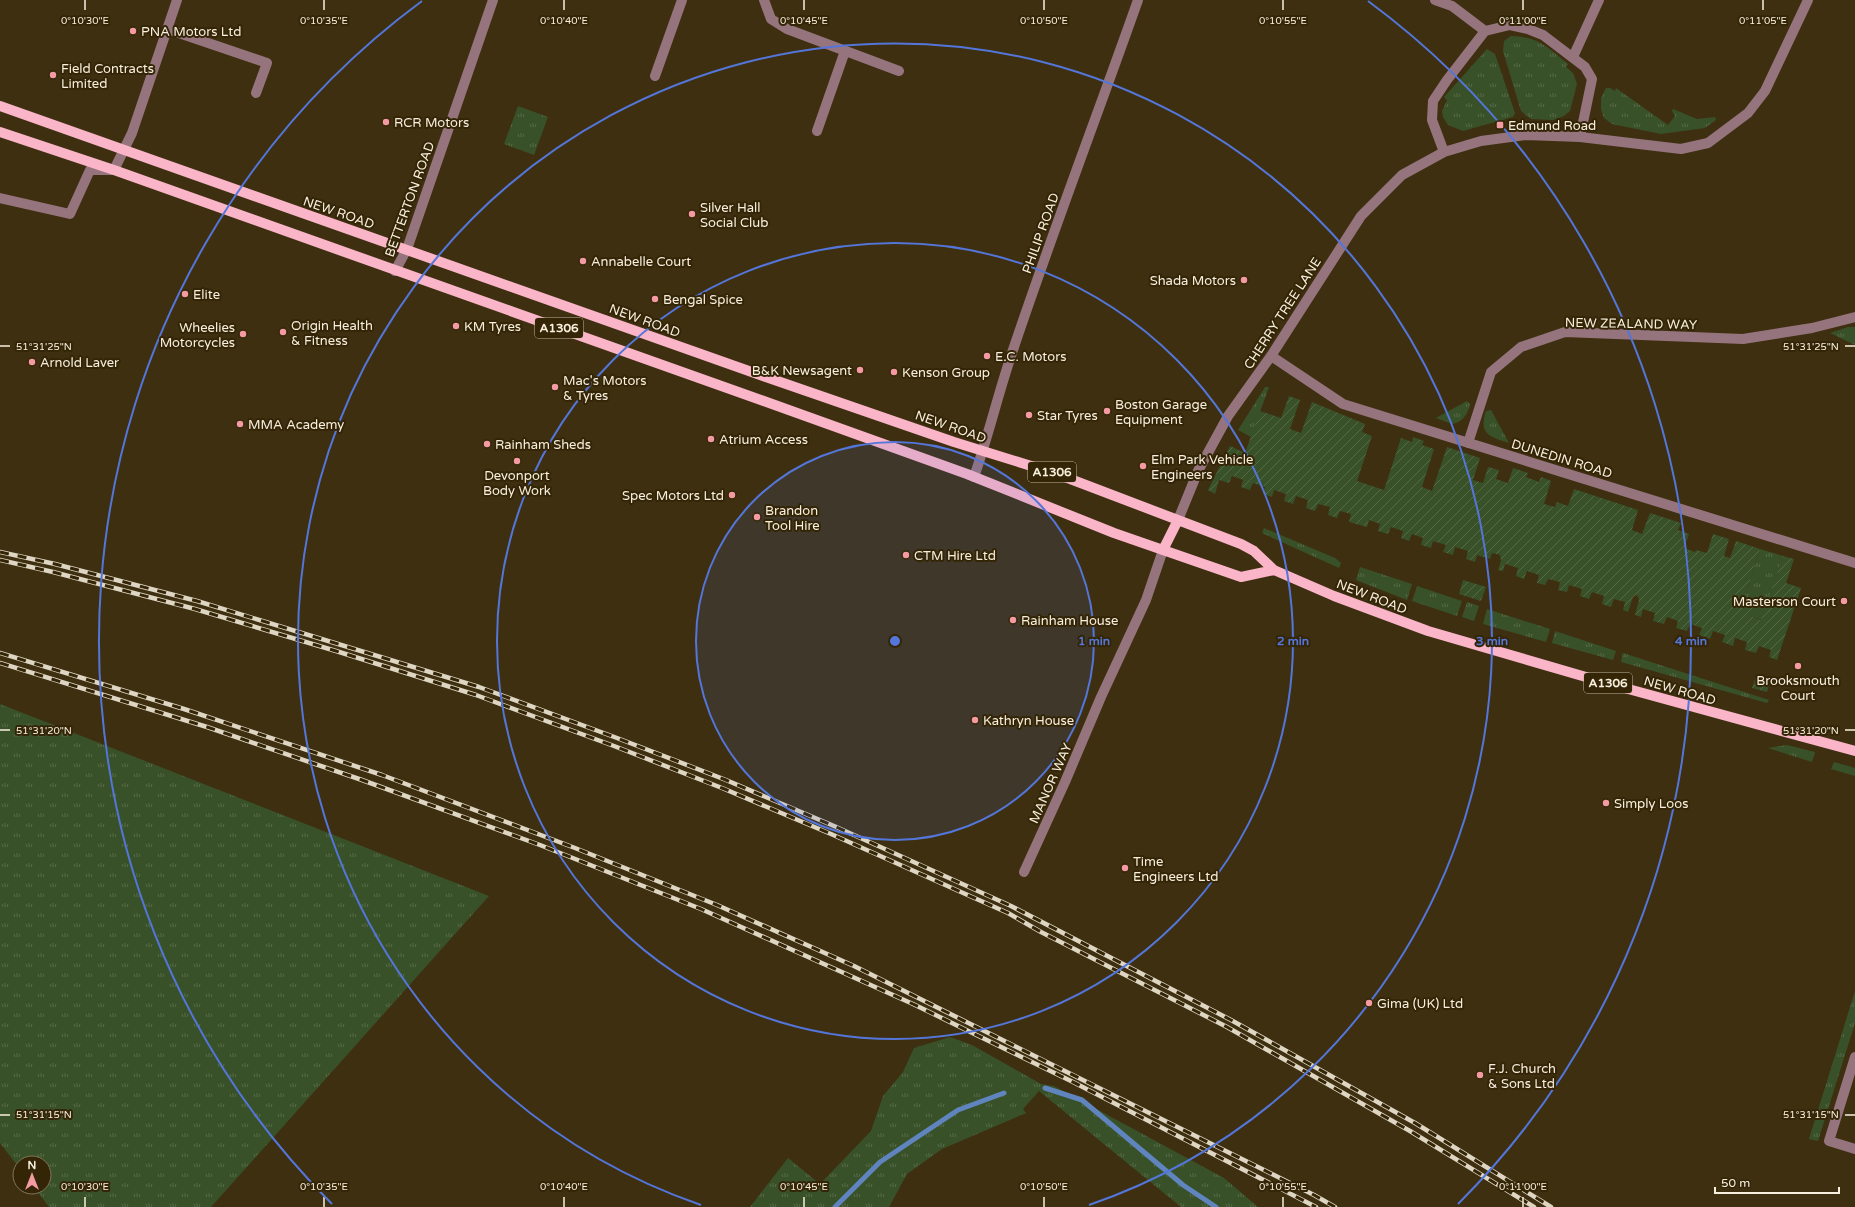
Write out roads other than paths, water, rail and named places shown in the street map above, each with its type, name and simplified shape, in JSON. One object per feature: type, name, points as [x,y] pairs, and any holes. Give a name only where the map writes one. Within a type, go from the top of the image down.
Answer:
[{"type":"main road","name":"NEW ROAD","points":[[0,106],[635,331],[983,452],[1057,474],[1216,534],[1254,550],[1274,570],[1334,596],[1428,631],[1855,751]]},
{"type":"main road","name":"A1306","points":[[0,132],[114,170],[606,344],[974,477],[1114,533],[1241,577],[1274,570]]},
{"type":"main road","points":[[1163,550],[1178,520]]},
{"type":"street","points":[[0,198],[70,214],[90,170],[114,170],[132,133],[177,0]]},
{"type":"street","name":"BETTERTON ROAD","points":[[395,270],[407,249],[493,0]]},
{"type":"street","points":[[655,76],[682,0]]},
{"type":"street","points":[[764,0],[772,19],[782,26],[899,71]]},
{"type":"street","name":"PHILIP ROAD","points":[[974,477],[983,452],[998,393],[1032,294],[1138,0]]},
{"type":"street","points":[[1435,0],[1454,3],[1485,32]]},
{"type":"street","points":[[1573,58],[1599,0]]},
{"type":"street","name":"CHERRY TREE LANE","points":[[1178,520],[1198,471],[1228,416],[1271,356],[1361,216],[1402,174],[1444,152],[1481,141],[1526,135],[1580,137],[1681,149],[1708,143],[1748,112],[1765,91],[1808,0]]},
{"type":"street","points":[[1444,152],[1432,120],[1433,101],[1447,80],[1485,32],[1510,25],[1528,29],[1543,35],[1585,67],[1592,79],[1580,137]]},
{"type":"street","points":[[167,29],[267,63],[256,93]]},
{"type":"street","points":[[817,130],[845,51]]},
{"type":"street","name":"NEW ZEALAND WAY","points":[[1468,443],[1491,372],[1521,347],[1565,332],[1743,339],[1812,328],[1855,317]]},
{"type":"street","name":"DUNEDIN ROAD","points":[[1271,356],[1343,404],[1855,563]]},
{"type":"street","name":"MANOR WAY","points":[[1024,872],[1065,782],[1101,697],[1146,600],[1163,550]]},
{"type":"street","points":[[1855,1056],[1829,1141],[1855,1149]]},
{"type":"waterway","points":[[1045,1088],[1082,1100],[1183,1185],[1216,1207]]},
{"type":"waterway","points":[[835,1207],[880,1162],[958,1110],[1004,1093]]},
{"type":"railway","points":[[0,552],[55,564],[197,601],[479,687],[726,780],[834,826],[1011,906],[1231,1020],[1415,1123],[1551,1207]]},
{"type":"railway","points":[[0,560],[53,572],[195,609],[476,695],[722,788],[831,834],[1008,913],[1041,932],[1227,1027],[1410,1131],[1534,1207]]},
{"type":"railway","points":[[0,653],[184,709],[382,775],[575,848],[717,905],[854,966],[1314,1195],[1335,1207]]},
{"type":"railway","points":[[0,663],[207,727],[362,780],[540,845],[701,909],[913,1004],[1071,1081],[1316,1207]]},
{"type":"place","name":"PNA Motors Ltd","points":[[133,31]]},
{"type":"place","name":"Field Contracts Limited","points":[[53,75]]},
{"type":"place","name":"RCR Motors","points":[[386,122]]},
{"type":"place","name":"Edmund Road","points":[[1500,125]]},
{"type":"place","name":"Silver Hall Social Club","points":[[692,214]]},
{"type":"place","name":"Annabelle Court","points":[[583,261]]},
{"type":"place","name":"Shada Motors","points":[[1244,280]]},
{"type":"place","name":"Elite","points":[[185,294]]},
{"type":"place","name":"Bengal Spice","points":[[655,299]]},
{"type":"place","name":"KM Tyres","points":[[456,326]]},
{"type":"place","name":"Origin Health & Fitness","points":[[283,332]]},
{"type":"place","name":"Wheelies Motorcycles","points":[[243,334]]},
{"type":"place","name":"E.C. Motors","points":[[987,356]]},
{"type":"place","name":"Arnold Laver","points":[[32,362]]},
{"type":"place","name":"B&K Newsagent","points":[[860,370]]},
{"type":"place","name":"Kenson Group","points":[[894,372]]},
{"type":"place","name":"Mac's Motors & Tyres","points":[[555,387]]},
{"type":"place","name":"Boston Garage Equipment","points":[[1107,411]]},
{"type":"place","name":"Star Tyres","points":[[1029,415]]},
{"type":"place","name":"MMA Academy","points":[[240,424]]},
{"type":"place","name":"Atrium Access","points":[[711,439]]},
{"type":"place","name":"Rainham Sheds","points":[[487,444]]},
{"type":"place","name":"Devonport Body Work","points":[[517,461]]},
{"type":"place","name":"Elm Park Vehicle Engineers","points":[[1143,466]]},
{"type":"place","name":"Spec Motors Ltd","points":[[732,495]]},
{"type":"place","name":"Brandon Tool Hire","points":[[757,517]]},
{"type":"place","name":"CTM Hire Ltd","points":[[906,555]]},
{"type":"place","name":"Masterson Court","points":[[1844,601]]},
{"type":"place","name":"Rainham House","points":[[1013,620]]},
{"type":"place","name":"Brooksmouth Court","points":[[1798,666]]},
{"type":"place","name":"Kathryn House","points":[[975,720]]},
{"type":"place","name":"Simply Loos","points":[[1606,803]]},
{"type":"place","name":"Time Engineers Ltd","points":[[1125,868]]},
{"type":"place","name":"Gima (UK) Ltd","points":[[1369,1003]]},
{"type":"place","name":"F.J. Church & Sons Ltd","points":[[1480,1075]]}]
